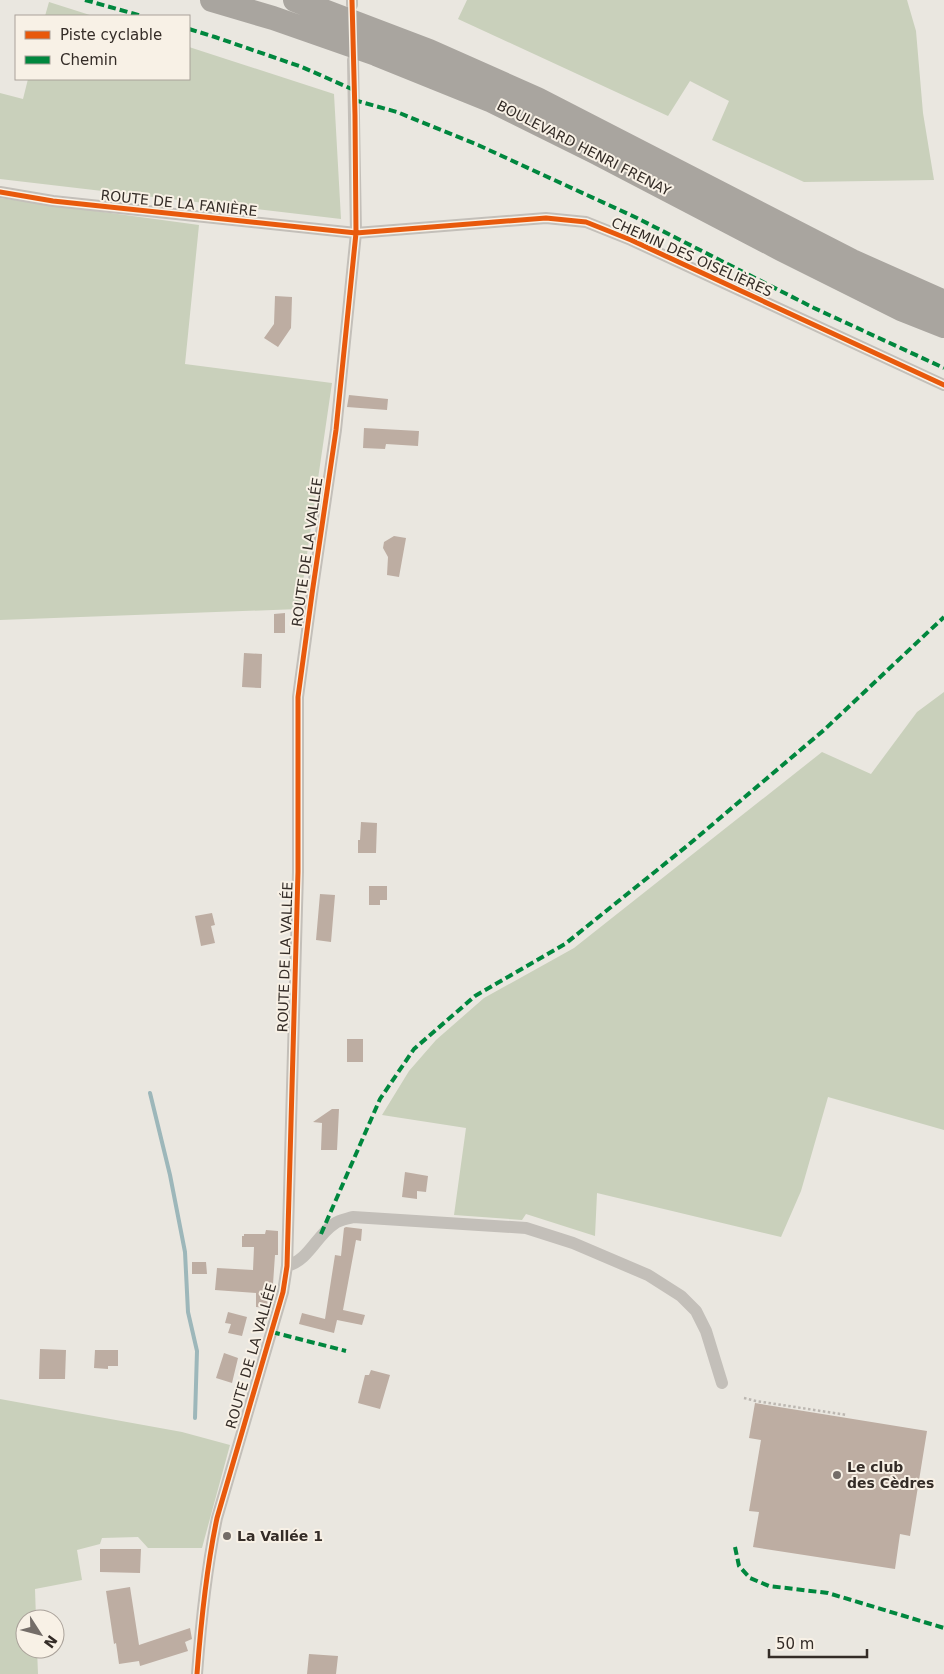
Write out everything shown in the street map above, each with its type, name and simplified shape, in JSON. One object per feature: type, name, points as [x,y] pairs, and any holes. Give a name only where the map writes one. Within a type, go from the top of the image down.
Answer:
[{"type":"highway","name":"BOULEVARD HENRI FRENAY","points":[[212,0],[273,18],[376,54],[490,100],[595,152],[824,271],[901,309],[944,326]]},
{"type":"highway","name":"BOULEVARD HENRI FRENAY","points":[[296,0],[429,51],[537,99],[852,261],[944,302]]},
{"type":"street","name":"ROUTE DE LA VALLÉE","points":[[197,1674],[209,1555],[217,1518],[283,1292],[287,1266],[298,872],[298,697],[336,430],[356,233],[353,60]]},
{"type":"street","name":"ROUTE DE LA FANIÈRE","points":[[0,192],[52,201],[112,208],[356,233]]},
{"type":"street","name":"CHEMIN DES OISELIÈRES","points":[[356,233],[546,218],[586,222],[631,240],[944,385]]},
{"type":"street","points":[[287,1266],[296,1264],[308,1252],[321,1234],[335,1223],[352,1217],[526,1228],[572,1243],[648,1275],[682,1296],[696,1311],[706,1331],[722,1384]]},
{"type":"path","points":[[744,1398],[847,1415]]},
{"type":"green space","points":[[467,0],[907,0],[916,31],[923,113],[934,180],[804,182],[712,140],[729,101],[690,81],[668,116],[458,19]]},
{"type":"green space","points":[[49,2],[90,15],[45,15]]},
{"type":"green space","points":[[190,47],[334,94],[341,219],[0,179],[0,93],[23,99],[28,80],[190,80]]},
{"type":"green space","points":[[0,198],[199,225],[185,364],[332,383],[299,609],[0,620]]},
{"type":"green space","points":[[944,692],[944,1130],[828,1097],[801,1191],[781,1237],[597,1193],[595,1236],[526,1214],[522,1220],[454,1215],[466,1128],[382,1115],[409,1071],[436,1040],[484,998],[574,948],[822,752],[871,774],[917,712]]},
{"type":"green space","points":[[0,1399],[182,1432],[230,1445],[202,1548],[148,1548],[138,1537],[102,1538],[100,1544],[77,1550],[82,1580],[35,1589],[36,1609],[15,1609],[15,1659],[37,1659],[38,1674],[0,1674]]},
{"type":"building","points":[[275,296],[292,297],[291,328],[278,347],[264,338],[274,324]]},
{"type":"building","points":[[349,395],[388,399],[387,410],[347,407]]},
{"type":"building","points":[[364,428],[419,431],[418,446],[386,444],[385,449],[363,448]]},
{"type":"building","points":[[394,536],[406,538],[399,577],[387,575],[388,557],[383,548],[384,542]]},
{"type":"building","points":[[285,613],[285,633],[274,633],[274,614]]},
{"type":"building","points":[[244,653],[262,654],[261,688],[242,687]]},
{"type":"building","points":[[361,822],[377,823],[376,853],[358,853]]},
{"type":"building","points":[[369,886],[387,886],[387,900],[380,900],[380,905],[369,905]]},
{"type":"building","points":[[320,894],[335,895],[331,942],[316,940]]},
{"type":"building","points":[[212,913],[215,925],[211,926],[215,943],[201,946],[195,916]]},
{"type":"building","points":[[347,1039],[363,1039],[363,1062],[347,1062]]},
{"type":"building","points":[[332,1109],[339,1109],[337,1150],[321,1150],[322,1123],[313,1122]]},
{"type":"building","points":[[405,1172],[428,1176],[426,1192],[417,1191],[417,1199],[402,1197]]},
{"type":"building","points":[[344,1228],[362,1229],[361,1241],[356,1240],[343,1310],[365,1315],[362,1325],[337,1320],[334,1333],[299,1324],[302,1313],[325,1319],[335,1255],[341,1256]]},
{"type":"building","points":[[266,1230],[278,1231],[278,1255],[275,1255],[273,1284],[276,1284],[274,1295],[268,1295],[267,1308],[256,1307],[256,1293],[215,1290],[217,1268],[253,1270],[254,1247],[242,1247],[242,1236],[244,1234],[265,1234]]},
{"type":"building","points":[[192,1262],[206,1262],[207,1274],[192,1274]]},
{"type":"building","points":[[228,1312],[247,1317],[242,1336],[228,1333],[231,1324],[225,1323]]},
{"type":"building","points":[[40,1349],[66,1350],[65,1379],[39,1379]]},
{"type":"building","points":[[95,1350],[118,1350],[118,1366],[108,1366],[108,1369],[94,1368]]},
{"type":"building","points":[[224,1353],[238,1358],[232,1383],[216,1378]]},
{"type":"building","points":[[371,1370],[390,1375],[380,1409],[358,1403],[365,1375],[369,1375]]},
{"type":"building","name":"Le club des Cèdres","points":[[755,1403],[927,1431],[910,1536],[900,1534],[895,1569],[753,1547],[759,1512],[749,1511],[761,1440],[749,1438]]},
{"type":"building","points":[[100,1549],[141,1549],[140,1573],[100,1572]]},
{"type":"building","points":[[130,1587],[139,1645],[190,1628],[192,1639],[185,1642],[188,1651],[140,1666],[139,1661],[119,1664],[106,1591]]},
{"type":"building","points":[[309,1654],[338,1656],[336,1674],[307,1674]]},
{"type":"waterway","points":[[150,1093],[170,1175],[185,1252],[188,1312],[197,1351],[195,1418]]},
{"type":"marked path","points":[[85,0],[138,15]]},
{"type":"marked path","points":[[190,29],[302,67],[354,90]]},
{"type":"marked path","points":[[354,100],[397,112],[478,145],[637,218],[814,308],[944,368]]},
{"type":"marked path","points":[[321,1234],[380,1099],[414,1049],[475,996],[565,944],[687,846],[824,730],[944,617]]},
{"type":"marked path","points":[[272,1332],[346,1351]]},
{"type":"marked path","points":[[735,1547],[739,1566],[750,1578],[769,1586],[828,1593],[944,1628]]},
{"type":"cycle path","points":[[197,1674],[204,1596],[217,1518],[283,1292],[287,1266],[298,872],[298,697],[336,430],[356,233],[352,0]]},
{"type":"cycle path","points":[[0,192],[53,201],[356,233],[546,218],[586,222],[631,240],[944,385]]},
{"type":"place","name":"Le club des Cèdres","points":[[837,1475]]},
{"type":"place","name":"La Vallée 1","points":[[227,1536]]}]
